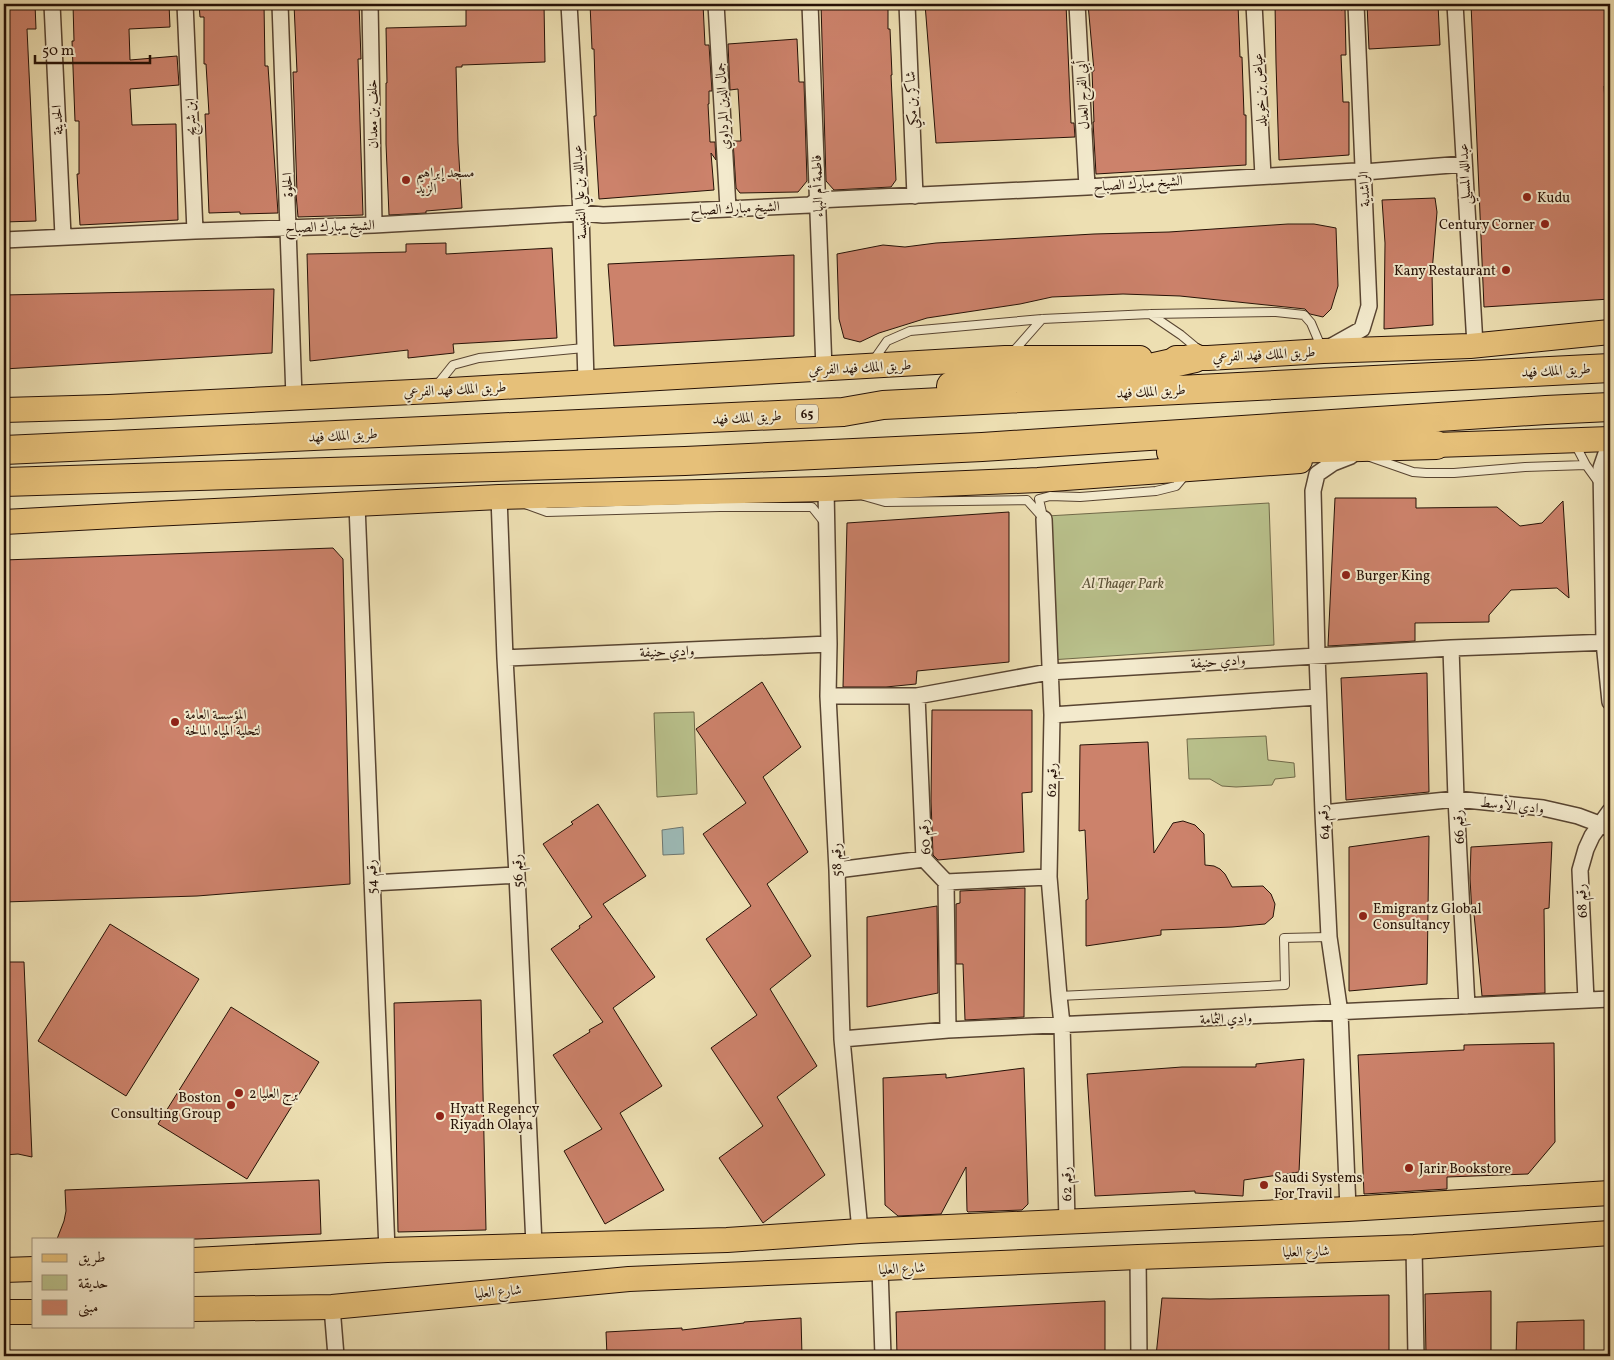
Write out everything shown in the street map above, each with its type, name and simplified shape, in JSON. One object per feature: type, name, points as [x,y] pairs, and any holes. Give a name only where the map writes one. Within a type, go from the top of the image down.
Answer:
[{"type":"highway","points":[[883,406],[950,386],[1034,376],[1141,370],[1202,358]]},
{"type":"highway","name":"طريق الملك فهد","points":[[4,450],[843,412],[883,406],[1610,368]]},
{"type":"highway","points":[[4,482],[675,461],[982,447],[1610,407]]},
{"type":"highway","points":[[982,447],[1052,454],[1436,445]]},
{"type":"main road","name":"طريق الملك فهد الفرعي","points":[[109,407],[1008,358],[1202,358],[1475,345],[1610,332]]},
{"type":"main road","points":[[4,405],[109,407]]},
{"type":"main road","points":[[4,410],[109,407]]},
{"type":"main road","points":[[4,418],[109,407]]},
{"type":"main road","points":[[4,424],[52,420],[109,407]]},
{"type":"main road","points":[[4,522],[509,497],[826,489],[1038,480],[1315,460],[1436,445],[1573,440],[1610,441]]},
{"type":"main road","points":[[4,509],[108,506],[152,514]]},
{"type":"main road","points":[[4,538],[25,537],[57,518]]},
{"type":"main road","points":[[195,1260],[387,1250],[728,1240],[860,1231],[1348,1209],[1610,1193]]},
{"type":"main road","name":"شارع العليا","points":[[195,1309],[332,1307],[629,1279],[1414,1247],[1610,1233]]},
{"type":"main road","points":[[725,1276],[704,1273],[694,1261],[696,1254],[703,1247],[728,1240]]},
{"type":"main road","points":[[629,1279],[644,1271],[647,1260],[646,1250],[633,1242]]},
{"type":"main road","points":[[4,1270],[32,1269]]},
{"type":"main road","points":[[4,1312],[32,1312]]},
{"type":"street","name":"الحديثة","points":[[52,4],[63,236]]},
{"type":"street","name":"ابن شريح","points":[[185,4],[194,230]]},
{"type":"street","name":"الحلوة","points":[[280,4],[294,397]]},
{"type":"street","name":"خلف بن معدان","points":[[370,4],[374,224]]},
{"type":"street","name":"عبدالله بن علي النفيسة","points":[[569,4],[581,213],[586,381]]},
{"type":"street","name":"جمال الدين المرداوي","points":[[716,4],[728,208]]},
{"type":"street","name":"فاطمة أم البهاء","points":[[810,4],[824,369]]},
{"type":"street","name":"شاكر بن مكي","points":[[907,4],[915,196]]},
{"type":"street","name":"أبي الفرج العدل","points":[[1077,4],[1087,187]]},
{"type":"street","name":"عياض بن خويلد","points":[[1254,4],[1263,176]]},
{"type":"street","name":"الراشدية","points":[[1323,351],[1362,329],[1369,306],[1356,4]]},
{"type":"street","name":"عبدالله المسيلي","points":[[1455,4],[1475,345]]},
{"type":"street","name":"الشيخ مبارك الصباح","points":[[4,240],[581,213],[603,215],[810,205],[817,200],[1364,172],[1464,164]]},
{"type":"street","points":[[1610,441],[1601,468],[1610,702]]},
{"type":"street","name":"رقم 64","points":[[1348,1209],[1340,1013],[1329,937],[1316,655],[1312,491],[1317,474],[1333,463],[1357,455]]},
{"type":"street","name":"رقم 58","points":[[826,489],[829,644],[828,696],[842,1038],[860,1231]]},
{"type":"street","name":"رقم 56","points":[[509,497],[505,658],[518,875],[534,1245]]},
{"type":"street","name":"رقم 54","points":[[357,505],[387,1250]]},
{"type":"street","name":"رقم 62","points":[[1044,519],[1052,715],[1050,877],[1062,1024],[1067,1221]]},
{"type":"street","name":"وادي حنيفة","points":[[828,696],[917,696],[1049,672],[1316,655],[1607,642]]},
{"type":"street","name":"وادي حنيفة","points":[[505,658],[829,644]]},
{"type":"street","name":"رقم 66","points":[[1451,648],[1456,799],[1467,1006]]},
{"type":"street","name":"رقم 60","points":[[917,696],[924,859],[946,882]]},
{"type":"street","points":[[1052,715],[1318,697]]},
{"type":"street","name":"وادي الأوسط","points":[[1323,813],[1456,799],[1543,808],[1578,816],[1605,826]]},
{"type":"street","name":"رقم 68","points":[[1586,1000],[1580,870],[1592,836],[1605,826],[1610,811]]},
{"type":"street","points":[[836,870],[924,859]]},
{"type":"street","points":[[372,883],[518,875]]},
{"type":"street","points":[[948,1030],[946,882],[1050,877]]},
{"type":"street","name":"وادي الثمامة","points":[[842,1038],[1062,1024],[1610,1000]]},
{"type":"street","points":[[1414,1247],[1416,1356]]},
{"type":"street","points":[[1138,1257],[1139,1356]]},
{"type":"street","points":[[880,1269],[883,1356]]},
{"type":"street","points":[[332,1307],[336,1356]]},
{"type":"lane","points":[[869,366],[887,341],[910,330],[1042,319],[1150,314],[1276,312],[1304,315],[1311,323],[1323,351]]},
{"type":"lane","points":[[1150,314],[1181,335],[1202,358]]},
{"type":"lane","points":[[1008,358],[1042,319]]},
{"type":"lane","points":[[433,390],[453,365],[479,358],[584,348]]},
{"type":"lane","points":[[1573,440],[1601,486]]},
{"type":"lane","points":[[1357,455],[1413,472],[1426,474],[1586,464]]},
{"type":"lane","name":"رقم 62","points":[[1044,519],[1038,499],[1050,496],[1080,497],[1156,491],[1176,486],[1189,469]]},
{"type":"lane","points":[[852,488],[863,496],[885,502],[1028,500],[1044,519]]},
{"type":"lane","points":[[509,497],[547,512],[720,507],[812,507],[826,524]]},
{"type":"lane","points":[[1059,996],[1285,986],[1284,938],[1329,937]]},
{"type":"green space","name":"Al Thager Park","points":[[1269,503],[1274,645],[1050,660],[1047,516]]},
{"type":"green space","points":[[694,712],[697,794],[657,797],[654,713]]},
{"type":"green space","points":[[1266,736],[1268,760],[1294,763],[1295,777],[1275,779],[1272,785],[1236,787],[1222,786],[1210,779],[1189,779],[1187,739]]},
{"type":"water","points":[[683,827],[684,854],[663,855],[662,830]]},
{"type":"building","points":[[4,4],[35,4],[36,29],[27,29],[36,221],[4,222]]},
{"type":"building","points":[[73,4],[169,4],[170,27],[129,29],[130,60],[177,56],[179,85],[130,89],[132,125],[176,124],[178,220],[80,225],[77,174],[79,174],[79,121],[75,121],[72,41],[74,41]]},
{"type":"building","points":[[199,4],[264,4],[265,66],[268,66],[278,213],[209,213],[205,114],[209,114],[206,64],[204,64],[204,17],[200,17]]},
{"type":"building","points":[[294,4],[359,4],[361,59],[358,59],[363,215],[298,217],[293,72],[297,72]]},
{"type":"building","points":[[466,4],[544,4],[545,62],[462,65],[462,67],[456,67],[462,208],[426,211],[426,213],[389,215],[386,144],[386,28],[466,26]]},
{"type":"building","points":[[590,4],[703,4],[705,45],[709,45],[712,91],[709,91],[708,104],[710,142],[715,142],[716,160],[711,153],[714,190],[599,199],[594,116],[596,116],[594,49],[592,49]]},
{"type":"building","points":[[821,4],[888,4],[896,180],[891,187],[834,190],[826,181]]},
{"type":"building","points":[[925,4],[1066,4],[1071,123],[1074,123],[1075,137],[936,143]]},
{"type":"building","points":[[1088,4],[1238,4],[1244,115],[1246,115],[1246,165],[1096,174],[1092,71],[1094,71]]},
{"type":"building","points":[[1275,4],[1341,4],[1341,10],[1345,9],[1346,55],[1341,55],[1343,102],[1349,102],[1349,155],[1279,160]]},
{"type":"building","points":[[1367,4],[1438,4],[1440,45],[1369,49]]},
{"type":"building","name":"Century Corner","points":[[1471,4],[1610,4],[1610,86],[1604,86],[1608,150],[1610,150],[1610,299],[1484,307]]},
{"type":"building","points":[[797,39],[799,82],[804,82],[807,181],[798,192],[740,193],[736,188],[733,141],[741,141],[738,89],[730,90],[728,44]]},
{"type":"building","points":[[1435,198],[1437,212],[1432,272],[1433,325],[1384,329],[1385,243],[1382,200]]},
{"type":"building","points":[[1314,224],[1336,228],[1338,286],[1331,309],[1323,317],[1310,314],[1305,309],[1180,296],[1123,294],[1052,297],[1020,304],[927,318],[879,333],[860,342],[844,338],[839,319],[837,254],[883,245],[905,247],[936,243],[1094,234],[1169,232]]},
{"type":"building","points":[[446,243],[446,254],[552,248],[557,338],[453,344],[454,353],[408,358],[408,350],[310,361],[307,254],[406,252],[406,244]]},
{"type":"building","points":[[794,255],[794,336],[614,346],[608,264]]},
{"type":"building","points":[[274,289],[272,353],[4,369],[4,295]]},
{"type":"building","points":[[1335,498],[1416,498],[1416,508],[1497,507],[1520,526],[1542,523],[1563,501],[1569,598],[1557,588],[1511,590],[1489,615],[1489,622],[1415,623],[1415,641],[1328,646]]},
{"type":"building","points":[[1009,512],[1009,662],[917,671],[916,684],[886,687],[843,687],[847,523]]},
{"type":"building","name":"المؤسسة العامة لتحلية المياه المالحة","points":[[333,548],[343,559],[350,884],[197,896],[4,902],[4,560]]},
{"type":"building","points":[[1427,673],[1429,792],[1346,800],[1341,678]]},
{"type":"building","points":[[762,682],[801,747],[763,777],[808,852],[767,884],[811,956],[770,989],[817,1066],[777,1097],[825,1175],[763,1223],[719,1158],[763,1126],[711,1048],[757,1015],[706,939],[751,906],[703,834],[746,803],[696,729]]},
{"type":"building","points":[[932,710],[1032,710],[1032,792],[1022,793],[1024,852],[938,860],[933,855],[931,801]]},
{"type":"building","points":[[1148,742],[1154,853],[1173,823],[1183,821],[1195,825],[1204,834],[1205,865],[1220,869],[1232,887],[1263,886],[1271,894],[1275,904],[1273,917],[1265,924],[1161,930],[1161,935],[1086,946],[1086,900],[1088,899],[1085,830],[1079,831],[1080,745]]},
{"type":"building","points":[[598,804],[646,876],[603,904],[655,977],[613,1008],[662,1086],[620,1113],[664,1190],[605,1224],[564,1151],[602,1129],[553,1055],[603,1022],[551,949],[592,917],[543,844]]},
{"type":"building","points":[[1429,836],[1427,984],[1349,991],[1349,847]]},
{"type":"building","points":[[1552,842],[1549,908],[1544,909],[1545,993],[1482,996],[1474,914],[1472,914],[1471,847]]},
{"type":"building","points":[[1025,888],[1024,1017],[965,1020],[963,964],[956,964],[956,904],[960,903],[960,891]]},
{"type":"building","points":[[937,906],[938,993],[867,1007],[867,917]]},
{"type":"building","points":[[110,924],[199,979],[126,1096],[38,1041]]},
{"type":"building","points":[[4,962],[24,962],[32,1157],[18,1154],[4,1155]]},
{"type":"building","name":"Hyatt Regency Riyadh Olaya","points":[[481,1000],[486,1230],[398,1232],[394,1003]]},
{"type":"building","name":"برج العليا 2","points":[[231,1007],[319,1062],[247,1179],[158,1124]]},
{"type":"building","points":[[1554,1043],[1555,1142],[1528,1174],[1447,1177],[1447,1189],[1364,1194],[1358,1055],[1464,1050],[1464,1045]]},
{"type":"building","points":[[1304,1059],[1299,1172],[1244,1180],[1243,1196],[1195,1193],[1195,1191],[1095,1196],[1087,1074],[1182,1067],[1256,1067],[1256,1064]]},
{"type":"building","points":[[1024,1068],[1028,1204],[1022,1210],[968,1212],[966,1167],[941,1214],[898,1216],[885,1205],[883,1078],[946,1074],[946,1078]]},
{"type":"building","points":[[319,1180],[321,1234],[197,1239],[57,1238],[66,1211],[65,1190]]},
{"type":"building","points":[[1491,1291],[1491,1356],[1426,1356],[1425,1294]]},
{"type":"building","points":[[1389,1295],[1389,1356],[1156,1356],[1162,1298],[1210,1299]]},
{"type":"building","points":[[1105,1301],[1105,1356],[897,1356],[896,1312]]},
{"type":"building","points":[[801,1318],[802,1356],[607,1356],[606,1332],[682,1328],[682,1330],[744,1322]]},
{"type":"building","points":[[1584,1320],[1584,1356],[1516,1356],[1517,1322]]},
{"type":"place","name":"مسجد إبراهيم الزيد","points":[[406,180]]},
{"type":"place","name":"Kudu","points":[[1527,197]]},
{"type":"place","name":"Century Corner","points":[[1545,224]]},
{"type":"place","name":"Kany Restaurant","points":[[1506,270]]},
{"type":"place","name":"Burger King","points":[[1346,575]]},
{"type":"place","name":"المؤسسة العامة لتحلية المياه المالحة","points":[[175,722]]},
{"type":"place","name":"Emigrantz Global Consultancy","points":[[1363,916]]},
{"type":"place","name":"برج العليا 2","points":[[239,1093]]},
{"type":"place","name":"Boston Consulting Group","points":[[231,1105]]},
{"type":"place","name":"Hyatt Regency Riyadh Olaya","points":[[440,1116]]},
{"type":"place","name":"Jarir Bookstore","points":[[1409,1168]]},
{"type":"place","name":"Saudi Systems For Travil","points":[[1264,1185]]}]
